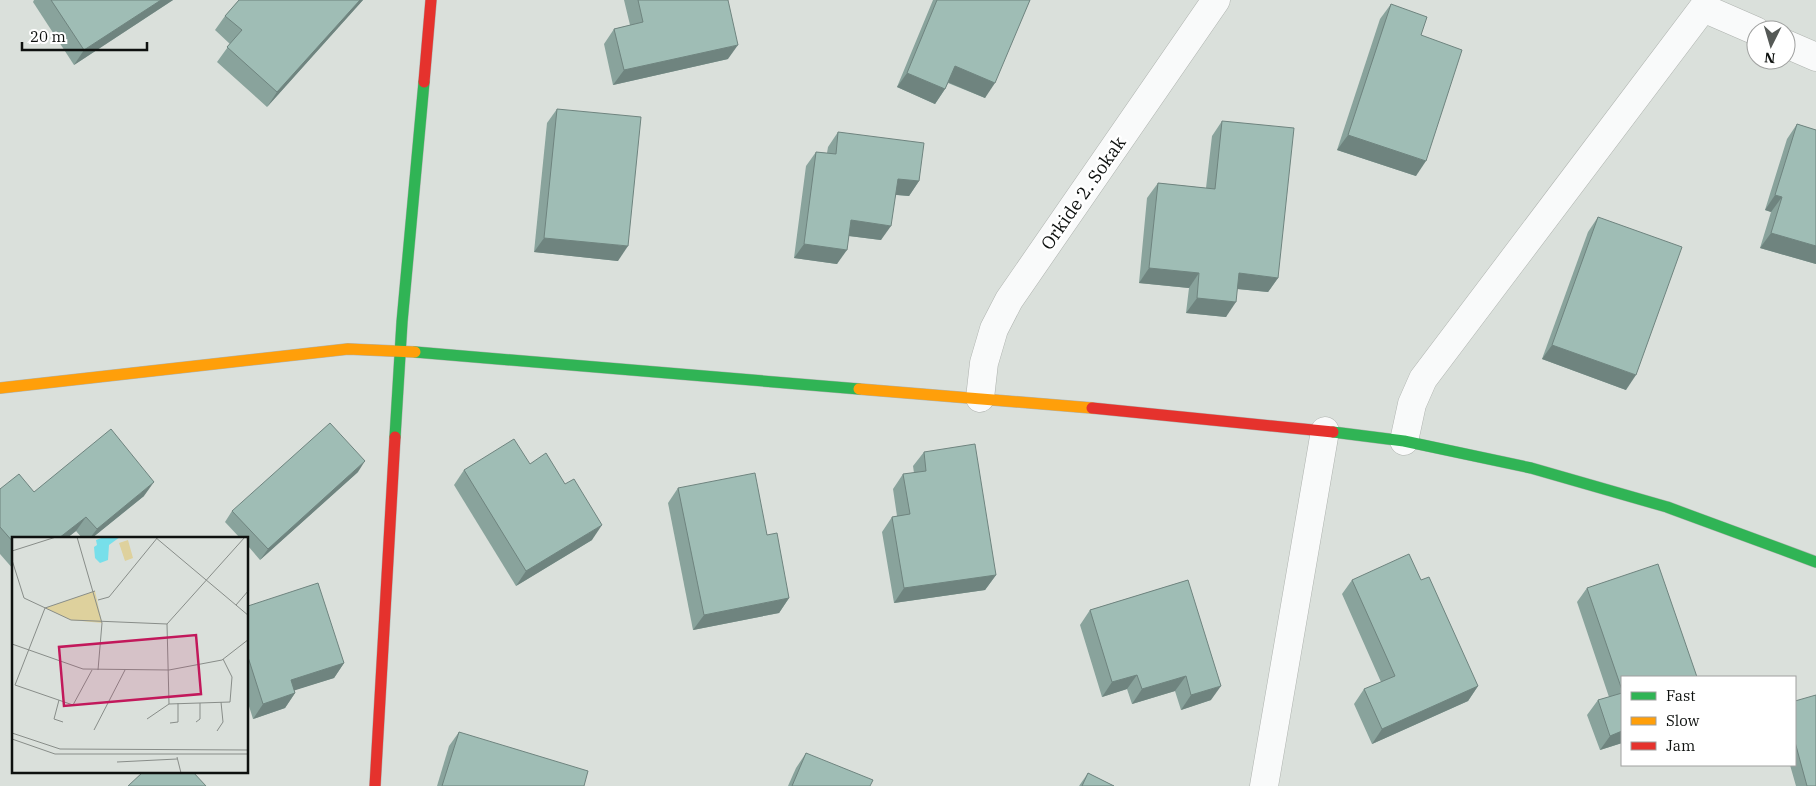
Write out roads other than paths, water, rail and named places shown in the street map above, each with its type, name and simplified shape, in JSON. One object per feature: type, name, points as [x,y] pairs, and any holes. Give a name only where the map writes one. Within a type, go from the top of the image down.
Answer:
[{"type":"street","points":[[375,786],[400,350],[431,0]]},
{"type":"street","name":"Orkide 2. Sokak","points":[[980,398],[984,363],[994,329],[1009,300],[1216,0]]},
{"type":"street","points":[[1404,441],[1412,404],[1423,379],[1703,8],[1746,27]]},
{"type":"street","points":[[1796,48],[1816,57]]},
{"type":"street","points":[[0,388],[348,349],[400,350],[1094,408],[1325,431],[1404,441],[1530,468],[1666,507],[1816,562]]},
{"type":"street","points":[[1264,786],[1325,431]]}]
